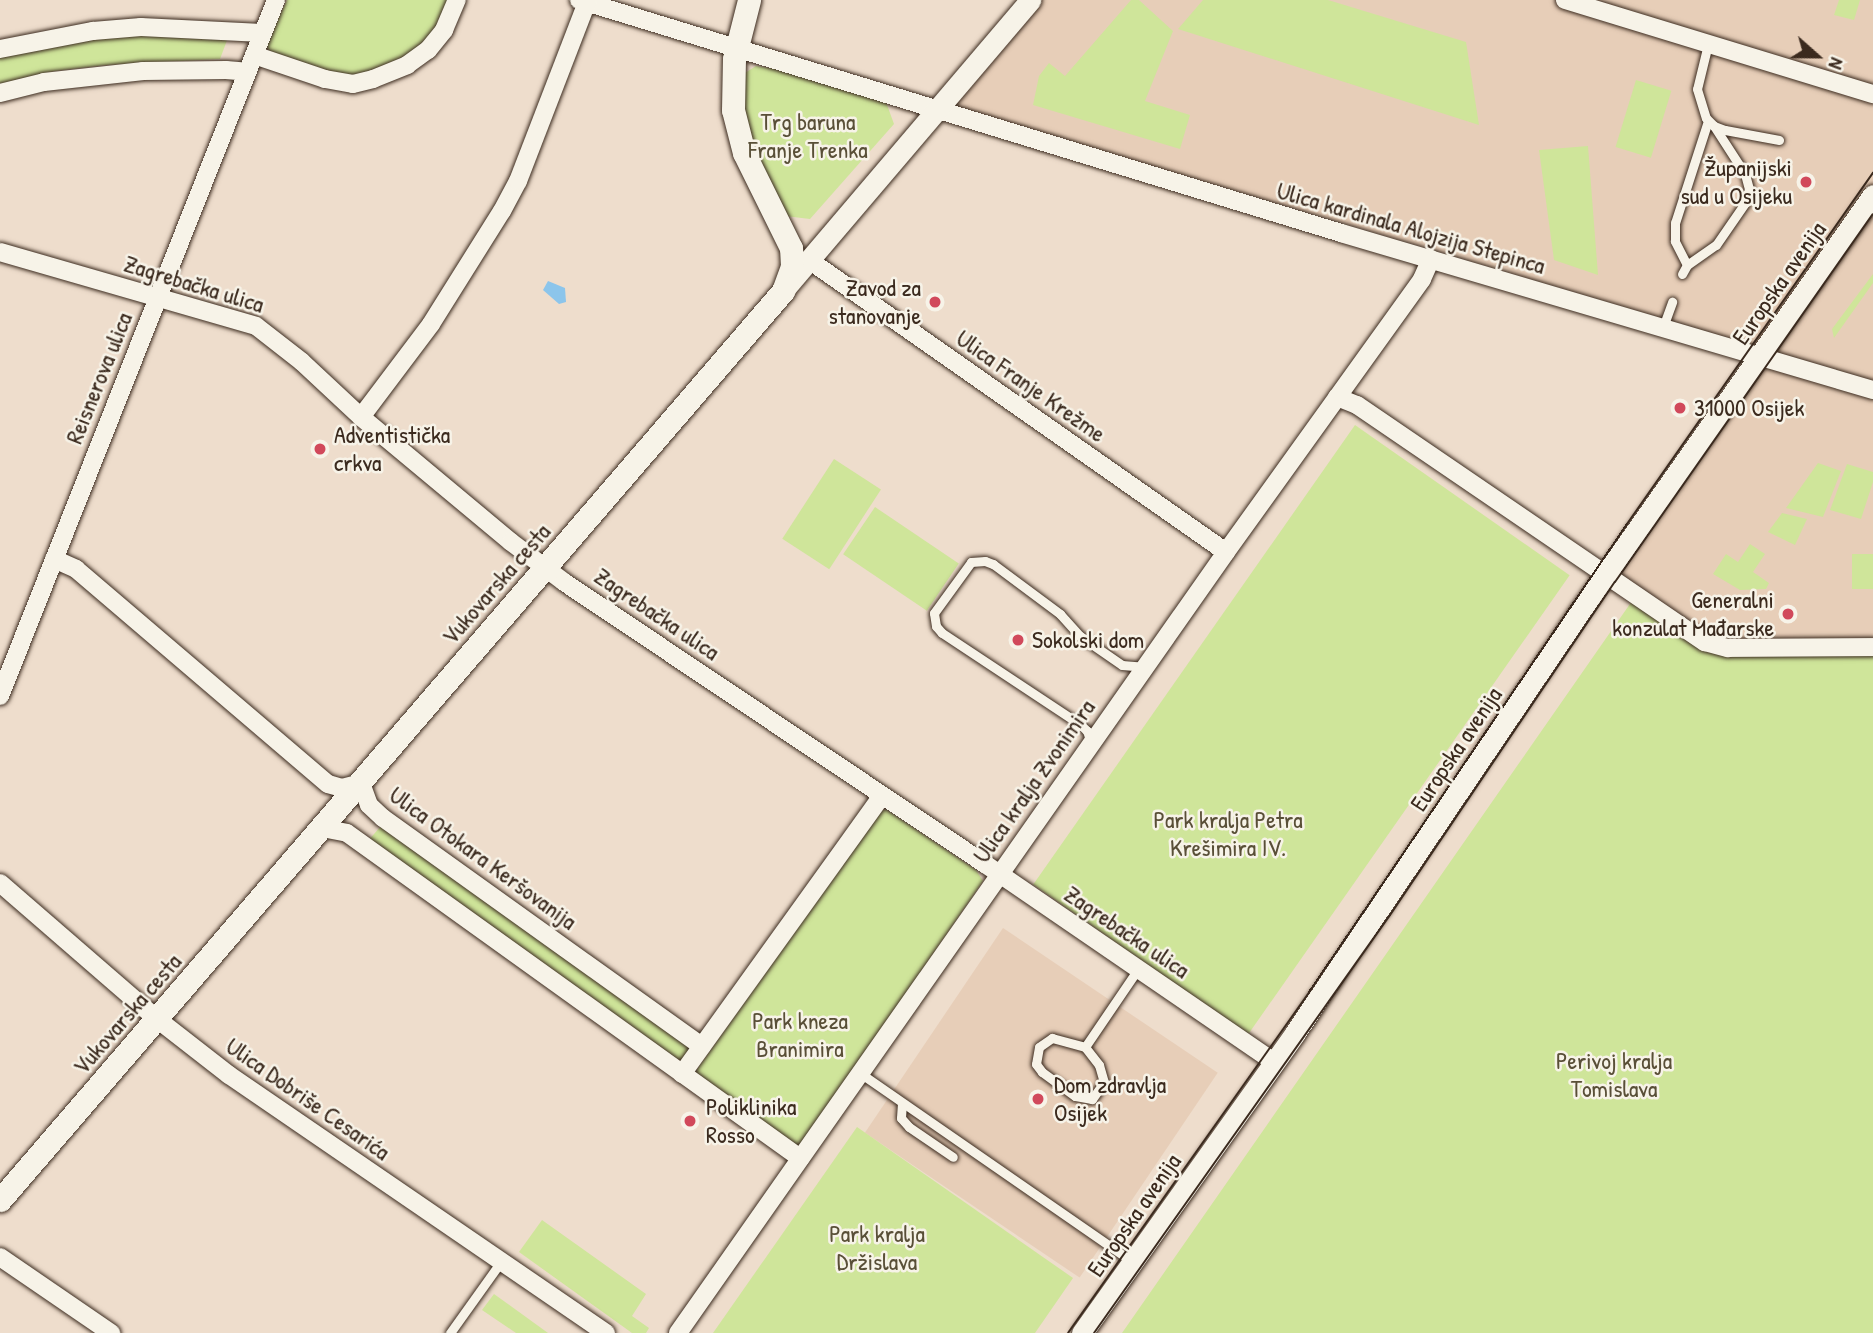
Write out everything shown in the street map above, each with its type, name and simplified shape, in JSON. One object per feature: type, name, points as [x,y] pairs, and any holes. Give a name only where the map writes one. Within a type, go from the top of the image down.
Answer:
[{"type":"main road","points":[[749,0],[736,49],[732,89],[738,135],[791,248],[792,266],[783,291]]},
{"type":"main road","name":"Vukovarska cesta","points":[[0,1200],[783,291]]},
{"type":"street","name":"Reisnerova ulica","points":[[0,696],[276,0]]},
{"type":"street","points":[[254,55],[325,79],[353,84],[373,79],[407,65],[428,50],[444,30],[457,0]]},
{"type":"street","name":"Vukovarska cesta","points":[[783,291],[1030,0]]},
{"type":"street","points":[[1565,0],[1590,4],[1708,44],[1873,94]]},
{"type":"street","points":[[362,417],[431,324],[502,211],[527,158],[583,1],[937,110]]},
{"type":"street","points":[[0,49],[93,31],[141,27],[262,33]]},
{"type":"street","points":[[0,93],[44,82],[143,71],[247,72]]},
{"type":"street","name":"Ulica kardinala Alojzija Stepinca","points":[[937,110],[1873,390]]},
{"type":"street","name":"Europska avenija","points":[[1082,1333],[1274,1062],[1605,575],[1873,195]]},
{"type":"street","name":"Zagrebačka ulica","points":[[0,252],[256,326],[303,362],[362,417],[544,567],[1274,1062]]},
{"type":"street","name":"Ulica kralja Zvonimira","points":[[678,1333],[1226,552],[1422,279],[1432,259]]},
{"type":"street","name":"Ulica Franje Krežme","points":[[809,260],[1226,552]]},
{"type":"street","points":[[1336,397],[1357,405],[1605,575],[1713,645],[1728,648],[1873,648]]},
{"type":"street","name":"Ulica Otokara Keršovanija","points":[[54,559],[76,569],[328,784],[342,788],[361,783],[369,805],[383,818],[702,1046]]},
{"type":"street","points":[[682,1074],[882,796]]},
{"type":"street","points":[[322,828],[347,833],[800,1158]]},
{"type":"street","name":"Ulica Dobriše Cesarića","points":[[0,883],[158,1019],[248,1089],[606,1333]]},
{"type":"street","points":[[0,1257],[102,1331]]},
{"type":"lane","points":[[1708,44],[1696,89],[1711,123],[1745,174],[1749,189],[1745,202],[1716,245],[1684,270],[1675,241],[1675,223],[1711,123]]},
{"type":"lane","points":[[1711,123],[1779,140]]},
{"type":"lane","points":[[1663,327],[1672,302]]},
{"type":"lane","points":[[1091,744],[1087,731],[1080,725],[942,633],[933,619],[934,613],[971,562],[985,561],[1060,614],[1080,636],[1122,665],[1145,667]]},
{"type":"lane","points":[[1085,1047],[1138,969]]},
{"type":"lane","points":[[1052,1038],[1085,1047],[1104,1075],[1102,1088],[1092,1099],[1075,1096],[1042,1072],[1037,1064],[1039,1048],[1052,1038]]},
{"type":"lane","points":[[860,1073],[1133,1262]]},
{"type":"lane","points":[[902,1103],[901,1118],[953,1157]]},
{"type":"lane","points":[[450,1333],[502,1260]]},
{"type":"shaded area","points":[[1038,0],[1873,0],[1873,653],[1723,656],[1597,576],[1759,347],[948,105]]},
{"type":"shaded area","name":"Dom zdravlja Osijek","points":[[1003,928],[1218,1073],[1080,1278],[865,1133]]},
{"type":"green space","points":[[287,0],[452,0],[427,45],[401,62],[357,77],[331,76],[274,59],[266,45]]},
{"type":"green space","points":[[1131,0],[1139,0],[1173,31],[1145,101],[1190,115],[1180,149],[1033,105],[1039,76],[1049,63],[1065,76]]},
{"type":"green space","points":[[1203,0],[1328,0],[1466,42],[1479,125],[1178,29]]},
{"type":"green space","points":[[1839,0],[1860,0],[1854,20],[1834,15]]},
{"type":"green space","points":[[166,32],[229,35],[220,59],[106,65],[55,71],[0,84],[0,56],[69,41]]},
{"type":"green space","name":"Trg baruna Franje Trenka","points":[[756,66],[776,69],[886,102],[894,124],[810,219],[785,216],[747,140],[740,76]]},
{"type":"green space","points":[[1636,80],[1671,91],[1651,158],[1616,147]]},
{"type":"green space","points":[[1588,146],[1598,275],[1554,260],[1539,150]]},
{"type":"green space","points":[[1873,274],[1873,283],[1834,338],[1832,329]]},
{"type":"green space","name":"Park kralja Petra Krešimira IV.","points":[[1355,425],[1570,575],[1248,1035],[1033,885]]},
{"type":"green space","points":[[834,459],[881,489],[829,569],[782,539]]},
{"type":"green space","points":[[1818,463],[1841,471],[1823,517],[1786,508]]},
{"type":"green space","points":[[1847,464],[1873,472],[1873,482],[1861,519],[1830,510]]},
{"type":"green space","points":[[875,507],[959,563],[927,611],[843,554]]},
{"type":"green space","points":[[1782,513],[1807,519],[1795,545],[1768,532]]},
{"type":"green space","points":[[1750,544],[1765,554],[1753,572],[1769,583],[1766,589],[1740,590],[1713,574],[1726,554],[1738,562]]},
{"type":"green space","points":[[1852,554],[1873,554],[1873,589],[1852,589]]},
{"type":"green space","name":"Perivoj kralja Tomislava","points":[[1632,601],[1723,656],[1873,653],[1873,1333],[1122,1333]]},
{"type":"green space","name":"Park kneza Branimira","points":[[881,810],[887,810],[976,870],[983,881],[803,1143],[795,1146],[693,1075]]},
{"type":"green space","points":[[381,826],[693,1047],[678,1067],[367,842]]},
{"type":"green space","name":"Park kralja Držislava","points":[[857,1127],[1073,1278],[1035,1333],[713,1333]]},
{"type":"green space","points":[[542,1220],[646,1294],[632,1316],[649,1328],[646,1333],[632,1333],[519,1252]]},
{"type":"green space","points":[[494,1294],[548,1333],[516,1333],[482,1310]]},
{"type":"water","points":[[548,281],[565,288],[566,302],[559,304],[543,290]]},
{"type":"tram line","points":[[1068,1333],[1309,992],[1627,524],[1873,173]]},
{"type":"tram line","points":[[1094,1333],[1390,915],[1615,582],[1873,214]]},
{"type":"place","name":"Županijski sud u Osijeku","points":[[1806,182]]},
{"type":"place","name":"Zavod za stanovanje","points":[[935,302]]},
{"type":"place","name":"31000 Osijek","points":[[1680,408]]},
{"type":"place","name":"Adventistička crkva","points":[[320,449]]},
{"type":"place","name":"Generalni konzulat Mađarske","points":[[1788,614]]},
{"type":"place","name":"Sokolski dom","points":[[1018,640]]},
{"type":"place","name":"Dom zdravlja Osijek","points":[[1038,1099]]},
{"type":"place","name":"Poliklinika Rosso","points":[[690,1121]]}]
